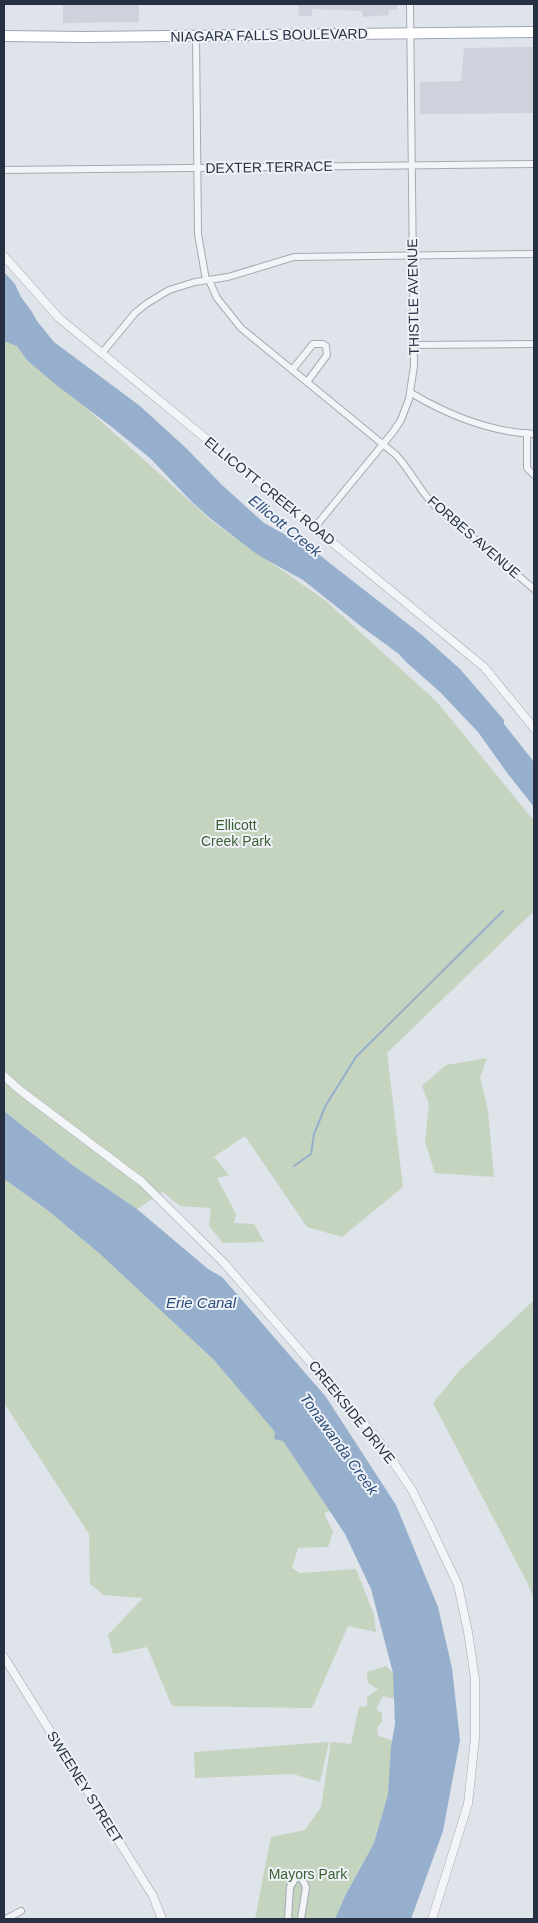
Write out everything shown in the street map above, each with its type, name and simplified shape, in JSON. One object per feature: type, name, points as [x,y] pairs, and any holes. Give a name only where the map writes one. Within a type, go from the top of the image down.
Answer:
[{"type":"main road","name":"NIAGARA FALLS BOULEVARD","points":[[4,36],[534,32]]},
{"type":"street","name":"THISTLE AVENUE","points":[[315,527],[384,444],[401,420],[414,378],[410,4]]},
{"type":"street","name":"FORBES AVENUE","points":[[196,36],[198,234],[208,280],[217,298],[232,318],[292,370],[384,444],[405,464],[420,490],[434,506],[534,589]]},
{"type":"street","name":"DEXTER TERRACE","points":[[4,170],[534,164]]},
{"type":"street","points":[[102,353],[135,314],[146,304],[169,290],[184,285],[228,277],[294,257],[534,254]]},
{"type":"street","name":"ELLICOTT CREEK ROAD","points":[[4,256],[59,318],[484,667],[534,728]]},
{"type":"street","points":[[292,370],[314,344],[326,346],[328,355],[307,382]]},
{"type":"street","points":[[414,345],[534,344]]},
{"type":"street","points":[[411,392],[440,409],[471,422],[531,433],[527,468],[528,472],[534,475]]},
{"type":"street","name":"CREEKSIDE DRIVE","points":[[4,1076],[142,1182],[224,1263],[379,1441],[412,1490],[458,1585],[475,1679],[475,1738],[468,1804],[432,1919]]},
{"type":"street","name":"SWEENEY STREET","points":[[4,1657],[154,1896],[162,1919]]},
{"type":"street","points":[[288,1919],[290,1887],[299,1873],[306,1887],[301,1919]]},
{"type":"street","points":[[6,1919],[21,1911]]},
{"type":"shaded area","points":[[63,4],[139,4],[139,22],[63,23]]},
{"type":"shaded area","points":[[298,4],[397,4],[397,10],[388,10],[389,15],[363,17],[362,11],[313,9],[311,16],[299,16]]},
{"type":"shaded area","points":[[534,47],[534,113],[420,114],[420,82],[461,81],[464,48]]},
{"type":"green space","name":"Ellicott Creek Park","points":[[4,312],[63,387],[214,523],[326,601],[437,702],[534,821],[534,911],[387,1053],[403,1187],[342,1237],[307,1227],[245,1136],[214,1157],[229,1175],[217,1178],[236,1214],[234,1223],[254,1224],[264,1242],[223,1243],[209,1226],[211,1208],[180,1206],[163,1192],[137,1209],[71,1164],[4,1111]]},
{"type":"green space","points":[[487,1058],[480,1077],[488,1111],[494,1177],[435,1173],[425,1142],[429,1104],[422,1086],[446,1065]]},
{"type":"green space","points":[[4,1179],[46,1209],[100,1254],[214,1360],[283,1441],[330,1511],[324,1513],[333,1532],[328,1547],[298,1548],[292,1568],[300,1573],[356,1569],[374,1615],[376,1632],[348,1626],[312,1708],[172,1706],[147,1647],[113,1654],[108,1635],[143,1598],[104,1595],[90,1584],[89,1534],[4,1403]]},
{"type":"green space","points":[[534,1300],[534,1600],[528,1584],[433,1403],[459,1371]]},
{"type":"green space","name":"Mayors Park","points":[[386,1666],[402,1682],[399,1694],[393,1699],[383,1696],[376,1709],[382,1713],[382,1721],[377,1728],[378,1736],[395,1741],[388,1794],[374,1843],[345,1896],[335,1919],[255,1919],[271,1837],[305,1830],[321,1807],[331,1742],[351,1744],[359,1707],[367,1706],[367,1697],[378,1689],[368,1683],[367,1672]]},
{"type":"green space","points":[[329,1742],[320,1782],[293,1774],[195,1778],[194,1752]]},
{"type":"water","name":"Ellicott Creek","points":[[4,272],[15,284],[37,321],[54,342],[140,406],[264,523],[313,550],[422,635],[460,669],[504,720],[504,724],[534,762],[534,807],[478,732],[440,692],[399,654],[303,580],[258,555],[211,519],[150,458],[55,384],[27,360],[17,346],[4,341]]},
{"type":"water","name":"Erie Canal","points":[[4,1111],[71,1164],[137,1209],[208,1269],[222,1277],[326,1397],[396,1505],[438,1607],[452,1668],[460,1740],[443,1831],[411,1919],[335,1919],[345,1896],[374,1843],[388,1794],[391,1747],[395,1724],[393,1673],[371,1589],[345,1534],[283,1441],[274,1439],[275,1432],[214,1360],[100,1254],[46,1209],[4,1179]]},
{"type":"waterway","points":[[294,1166],[311,1154],[314,1134],[326,1105],[356,1057],[503,911]]},
{"type":"water label","name":"Tonawanda Creek","points":[[339,1444]]}]
